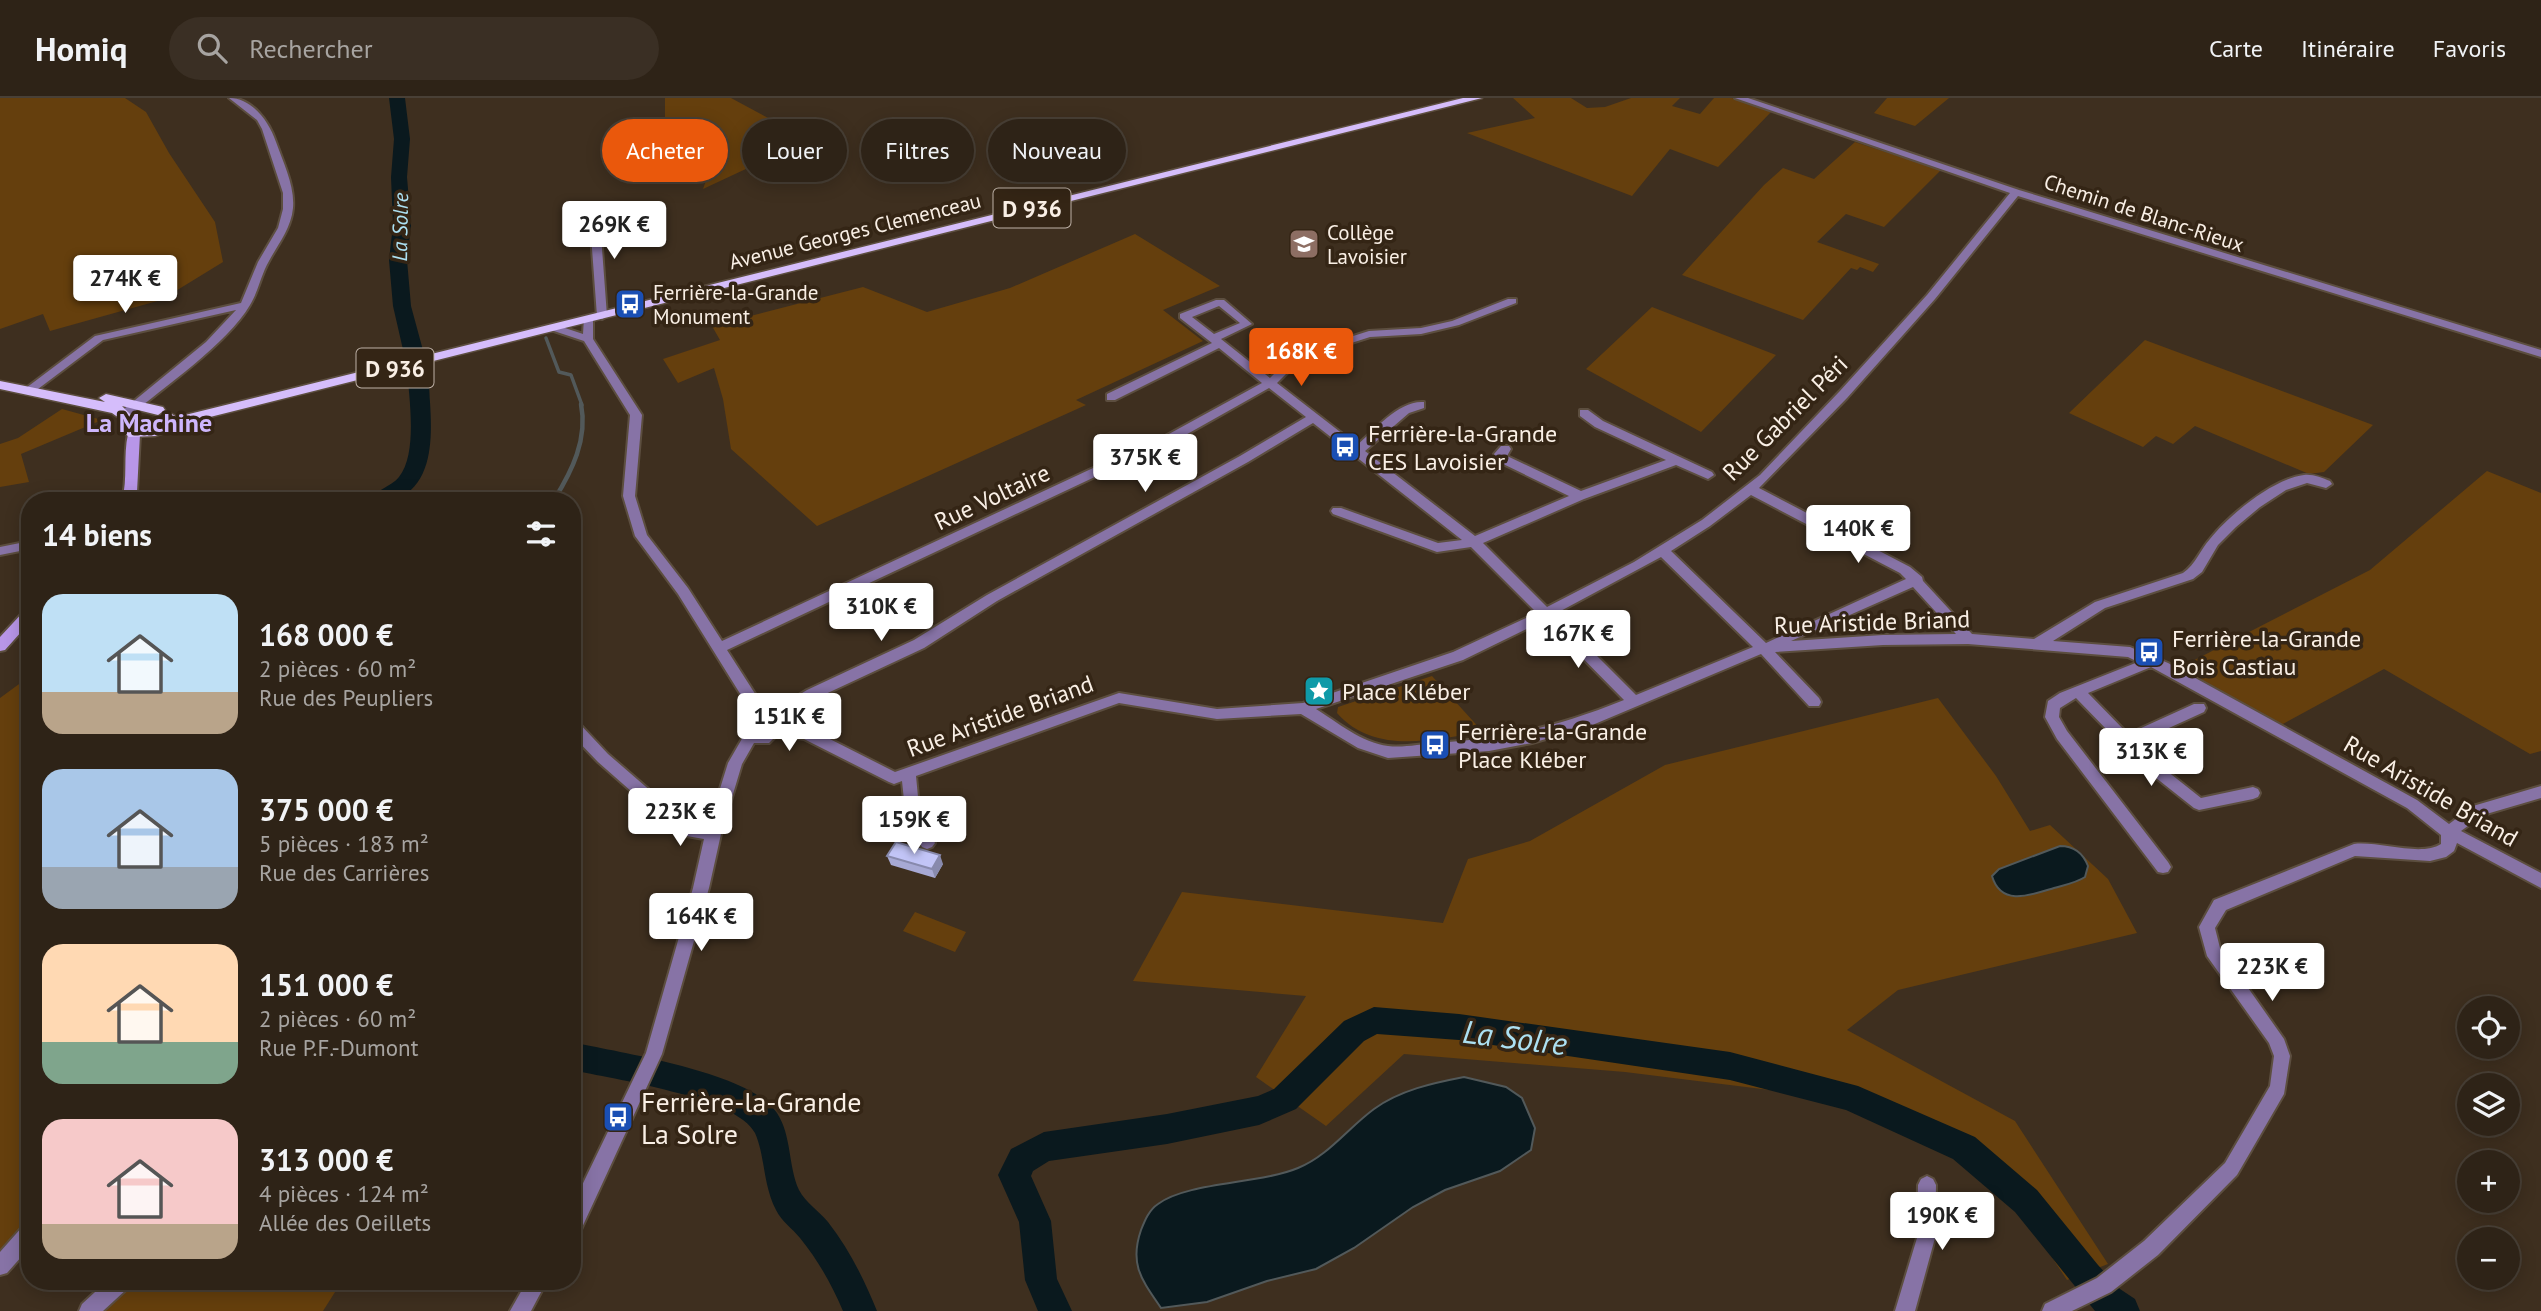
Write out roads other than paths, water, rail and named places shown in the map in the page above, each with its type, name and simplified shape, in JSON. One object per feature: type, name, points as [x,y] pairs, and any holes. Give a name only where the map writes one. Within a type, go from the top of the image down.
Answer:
[{"type":"main road","name":"Avenue Georges Clemenceau","points":[[164,416],[202,414],[1476,98]]},
{"type":"main road","points":[[0,376],[33,388],[104,405],[133,431]]},
{"type":"main road","points":[[0,385],[137,403],[164,416]]},
{"type":"main road","points":[[133,431],[138,415],[164,416]]},
{"type":"main road","points":[[133,431],[164,416]]},
{"type":"street","points":[[131,492],[137,403],[210,344],[245,305],[263,262],[283,228],[288,209],[288,193],[267,129],[260,118],[233,98]]},
{"type":"street","name":"Chemin de Blanc-Rieux","points":[[1739,98],[2016,192],[2541,354]]},
{"type":"street","name":"Rue Gabriel Péri","points":[[1303,708],[1458,656],[1546,614],[1664,552],[1750,489],[1843,395],[1931,297],[2016,192]]},
{"type":"street","points":[[588,339],[595,318],[594,208]]},
{"type":"street","name":"Rue Voltaire","points":[[720,648],[1083,477],[1162,443],[1269,383],[1291,363],[1340,341],[1368,334],[1421,331],[1455,323],[1512,301]]},
{"type":"street","points":[[1111,397],[1216,342],[1247,324],[1220,302],[1184,316],[1216,342],[1313,418],[1474,542],[1634,702]]},
{"type":"street","points":[[33,388],[99,338],[245,305]]},
{"type":"street","points":[[555,328],[588,339],[636,415],[629,496],[641,536],[683,591],[720,648],[748,697],[761,731]]},
{"type":"street","points":[[1358,451],[1405,410],[1420,405]]},
{"type":"street","points":[[1584,412],[1599,424],[1708,475]]},
{"type":"street","points":[[581,1208],[648,1070],[735,764],[761,731],[784,710],[812,694],[919,644],[992,598],[1313,418]]},
{"type":"street","points":[[1505,449],[1500,454],[1503,459],[1580,496]]},
{"type":"street","points":[[1337,511],[1437,548],[1474,542],[1580,496],[1675,461]]},
{"type":"street","points":[[2037,644],[2100,606],[2188,576],[2199,569],[2214,542],[2241,517],[2287,485],[2305,479],[2326,484]]},
{"type":"street","points":[[1750,489],[1905,570],[1917,580],[1968,639]]},
{"type":"street","points":[[0,551],[21,547]]},
{"type":"street","points":[[1664,552],[1763,648],[1814,702]]},
{"type":"street","points":[[1763,648],[1917,580]]},
{"type":"street","points":[[0,646],[21,623]]},
{"type":"street","name":"Rue Aristide Briand","points":[[901,776],[1119,698],[1217,714],[1303,708],[1363,744],[1388,752],[1489,745],[1532,737],[1585,722],[1763,648],[1883,640],[1968,639],[2130,652],[2412,804],[2449,832],[2541,881]]},
{"type":"street","points":[[2151,662],[2053,705],[2052,717],[2062,735],[2163,867]]},
{"type":"street","points":[[2078,692],[2183,794],[2199,804],[2253,793]]},
{"type":"street","points":[[2126,741],[2199,708]]},
{"type":"street","points":[[761,731],[807,734],[901,776],[913,819],[927,843]]},
{"type":"street","points":[[581,735],[603,758],[686,831],[713,834]]},
{"type":"street","points":[[2052,1311],[2097,1289],[2151,1248],[2231,1169],[2278,1088],[2282,1056],[2276,1039],[2213,951],[2207,928],[2220,905],[2319,863],[2362,849],[2421,855],[2440,853],[2449,847],[2452,840],[2449,832],[2478,810],[2541,792]]},
{"type":"street","points":[[1905,1311],[1926,1238],[1927,1185]]},
{"type":"street","points":[[0,1266],[21,1243]]},
{"type":"street","points":[[89,1311],[111,1290]]},
{"type":"street","points":[[520,1311],[533,1290]]},
{"type":"waterway","name":"La Solre","points":[[397,98],[402,139],[399,177],[402,225],[398,260],[402,306],[414,354]]},
{"type":"waterway","points":[[546,338],[559,372],[571,375],[582,405]]},
{"type":"waterway","name":"La Solre","points":[[393,492],[408,480],[418,456],[420,411],[417,369]]},
{"type":"waterway","points":[[559,492],[577,454],[582,430],[581,404]]},
{"type":"waterway","name":"La Solre","points":[[1055,1311],[1041,1280],[1035,1221],[1014,1175],[1022,1160],[1044,1147],[1167,1129],[1259,1110],[1285,1099],[1354,1031],[1374,1020],[1459,1027],[1730,1066],[1847,1096],[1964,1148],[2026,1201],[2086,1277],[2108,1301],[2123,1311]]},
{"type":"waterway","name":"La Solre","points":[[581,1058],[708,1088],[734,1098],[754,1110],[766,1123],[770,1133],[787,1200],[809,1224],[831,1255],[860,1311]]},
{"type":"place","name":"Collège Lavoisier","points":[[1304,244]]},
{"type":"place","name":"Ferrière-la-Grande Monument","points":[[630,304]]},
{"type":"place","name":"Ferrière-la-Grande CES Lavoisier","points":[[1345,447]]},
{"type":"place","name":"Ferrière-la-Grande Bois Castiau","points":[[2149,652]]},
{"type":"place","name":"Place Kléber","points":[[1319,691]]},
{"type":"place","name":"Ferrière-la-Grande Place Kléber","points":[[1435,745]]},
{"type":"place","name":"Ferrière-la-Grande La Solre","points":[[618,1117]]},
{"type":"district","name":"La Machine","points":[[149,422]]}]
